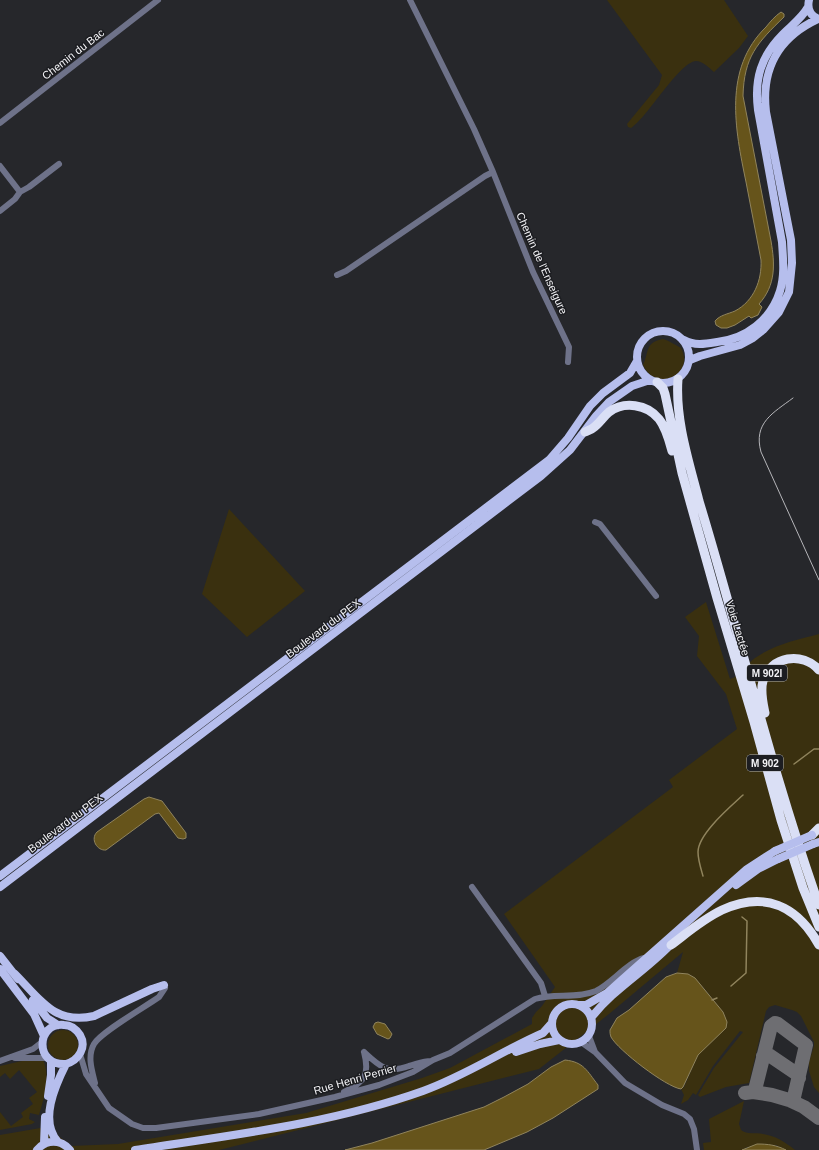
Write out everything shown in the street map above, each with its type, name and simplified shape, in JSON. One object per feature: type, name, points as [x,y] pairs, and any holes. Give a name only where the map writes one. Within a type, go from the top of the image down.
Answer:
[{"type":"highway","name":"Voie Lactée","points":[[678,379],[677,395],[681,426],[692,476],[800,852],[819,905]]},
{"type":"highway","name":"Voie Lactée","points":[[653,381],[663,388],[666,394],[682,473],[692,511],[781,820],[803,888],[819,927]]},
{"type":"highway","points":[[585,432],[593,428],[605,415],[616,408],[629,405],[639,406],[649,410],[659,418],[664,428],[692,511]]},
{"type":"highway","name":"M 902l","points":[[765,731],[768,727],[762,697],[763,682],[769,670],[780,662],[792,658],[807,660],[819,670]]},
{"type":"highway","points":[[816,839],[819,828]]},
{"type":"highway","points":[[671,945],[721,911],[736,905],[759,901],[781,906],[800,918],[819,945]]},
{"type":"main road","points":[[809,3],[810,13],[819,19]]},
{"type":"main road","points":[[684,340],[690,353],[690,360],[688,367],[678,379],[664,383],[653,381],[644,375],[637,361],[637,353],[640,345],[651,333],[667,331],[675,333],[690,344],[723,342],[741,337],[759,325],[772,310],[780,291],[784,264],[782,242],[758,110],[757,83],[761,67],[767,54],[775,42],[802,17],[809,3]]},
{"type":"main road","points":[[690,360],[740,345],[754,338],[764,330],[779,312],[789,292],[792,263],[791,240],[766,112],[764,99],[765,84],[769,69],[780,48],[806,24],[819,19]]},
{"type":"main road","name":"Boulevard du PEX","points":[[0,876],[542,465],[568,438],[595,400],[630,373],[637,361]]},
{"type":"main road","name":"Boulevard du PEX","points":[[0,887],[541,476],[570,450],[596,416],[615,398],[632,386],[653,381]]},
{"type":"main road","points":[[135,1150],[283,1127],[344,1114],[422,1091],[452,1080],[543,1033],[551,1024],[555,1012],[565,1004],[572,1003],[586,1005],[607,993],[644,958],[747,869],[775,851],[816,839]]},
{"type":"main road","points":[[591,1018],[608,999],[671,945],[685,930],[740,882],[758,869],[816,839]]},
{"type":"main road","points":[[0,956],[43,1004],[63,1016],[70,1018],[94,1016],[152,989],[164,987]]},
{"type":"main road","points":[[0,969],[34,1014],[43,1039],[43,1050],[49,1059],[51,1075],[45,1115],[44,1144]]},
{"type":"main road","points":[[15,974],[47,1018],[58,1025]]},
{"type":"main road","points":[[551,1024],[554,1034],[559,1040],[566,1044],[581,1042],[588,1036],[592,1024],[588,1012],[579,1005]]},
{"type":"main road","points":[[43,1039],[50,1029],[58,1025],[68,1025],[76,1030],[82,1043],[80,1054],[74,1061],[61,1064],[49,1059]]},
{"type":"main road","points":[[473,1069],[533,1046],[559,1040]]},
{"type":"main road","points":[[58,1142],[52,1132],[49,1117],[55,1088],[66,1064]]},
{"type":"main road","points":[[37,1150],[48,1142],[63,1143],[70,1150]]},
{"type":"street","name":"Chemin du Bac","points":[[0,123],[158,0]]},
{"type":"street","name":"Chemin de l'Enseigure","points":[[410,0],[469,117],[533,272],[569,348],[568,362]]},
{"type":"street","points":[[0,212],[15,199],[20,192],[59,164]]},
{"type":"street","points":[[0,166],[20,192]]},
{"type":"street","points":[[337,275],[346,271],[493,172]]},
{"type":"street","points":[[596,522],[600,524],[656,596]]},
{"type":"street","points":[[472,887],[494,920],[541,983],[544,996]]},
{"type":"street","name":"Rue Henri Perrier","points":[[80,1054],[86,1074],[109,1108],[132,1124],[142,1128],[156,1128],[259,1114],[323,1100],[379,1085],[414,1072],[433,1060],[472,1040],[535,999],[544,996],[574,996],[590,993],[611,982],[630,966],[644,958]]},
{"type":"street","points":[[95,1087],[90,1061],[94,1044],[103,1034],[159,997],[164,987]]},
{"type":"street","points":[[588,1036],[595,1052]]},
{"type":"street","points":[[0,1061],[9,1059],[32,1049],[43,1039]]},
{"type":"street","points":[[581,1042],[595,1052],[625,1083],[662,1105],[684,1114],[690,1119],[694,1129],[697,1150]]},
{"type":"street","points":[[323,1100],[344,1092],[362,1082],[367,1068],[364,1052],[383,1068],[390,1070],[403,1069],[424,1061],[433,1060]]},
{"type":"street","points":[[9,1059],[49,1059]]},
{"type":"shaded area","points":[[607,0],[724,0],[748,36],[739,48],[714,72],[699,61],[689,64],[681,70],[646,113],[631,128],[628,127],[627,124],[659,85],[662,75]]},
{"type":"shaded area","points":[[781,12],[784,14],[784,17],[759,43],[749,61],[744,82],[743,96],[771,241],[773,274],[769,289],[759,304],[762,307],[758,315],[751,318],[749,316],[735,325],[727,328],[721,328],[716,325],[715,321],[722,316],[742,307],[747,302],[756,289],[761,268],[761,260],[738,141],[736,100],[738,81],[743,61],[752,44],[771,21]]},
{"type":"shaded area","points":[[663,339],[681,348],[684,357],[683,366],[679,372],[672,377],[665,379],[657,378],[649,374],[643,365],[650,345],[657,340]]},
{"type":"shaded area","points":[[229,509],[305,591],[247,637],[202,594]]},
{"type":"shaded area","points":[[706,602],[730,679],[741,673],[755,658],[770,649],[819,634],[819,932],[792,917],[816,943],[819,950],[819,1093],[814,1087],[809,1071],[809,1062],[814,1042],[801,1016],[797,1012],[775,1005],[769,1007],[766,1011],[749,1083],[726,1087],[700,1097],[698,1095],[714,1068],[743,1032],[740,1031],[713,1066],[696,1095],[693,1093],[688,1100],[681,1104],[684,1095],[681,1089],[684,1087],[698,1055],[726,1028],[727,1022],[723,1012],[704,988],[691,975],[677,973],[683,952],[609,1014],[539,1069],[219,1150],[0,1150],[0,1135],[52,1126],[56,1134],[71,1146],[118,1144],[306,1113],[450,1068],[532,1024],[532,1018],[555,987],[504,914],[673,787],[669,780],[737,729],[726,694],[697,656],[699,636],[685,617]]},
{"type":"shaded area","points":[[149,797],[162,801],[186,833],[186,838],[178,838],[159,813],[155,814],[106,850],[97,847],[94,838],[97,832]]},
{"type":"shaded area","points":[[677,973],[688,974],[695,978],[723,1012],[727,1022],[726,1028],[698,1055],[681,1089],[665,1082],[632,1059],[615,1043],[610,1032],[617,1018],[629,1010],[666,977]]},
{"type":"shaded area","points":[[378,1022],[385,1024],[392,1034],[390,1038],[388,1039],[377,1034],[373,1027],[375,1023]]},
{"type":"shaded area","points":[[63,1030],[74,1034],[78,1045],[74,1056],[63,1060],[52,1056],[48,1045],[52,1034]]},
{"type":"shaded area","points":[[42,1060],[46,1069],[46,1089],[39,1115],[30,1113],[29,1119],[35,1122],[32,1124],[0,1130],[0,1112],[11,1126],[23,1117],[21,1113],[33,1104],[29,1098],[37,1092],[19,1070],[10,1079],[5,1073],[0,1077],[0,1066],[22,1061]]},
{"type":"shaded area","points":[[565,1060],[577,1063],[588,1071],[598,1085],[598,1089],[553,1118],[527,1132],[484,1150],[345,1150],[372,1143],[484,1107],[528,1084],[551,1067]]},
{"type":"shaded area","points":[[744,1101],[739,1124],[743,1132],[760,1133],[772,1136],[795,1150],[786,1150],[776,1145],[747,1147],[742,1150],[704,1150],[703,1143],[711,1142],[709,1119]]},
{"type":"shaded area","points":[[757,1144],[772,1145],[786,1150],[742,1150]]},
{"type":"waterway","points":[[794,764],[814,749],[819,749]]},
{"type":"waterway","points":[[703,876],[698,855],[699,845],[703,837],[716,821],[743,795]]},
{"type":"waterway","points":[[731,986],[746,973],[747,921],[742,917]]},
{"type":"waterway","points":[[712,1000],[717,998]]},
{"type":"taxiway","points":[[745,1093],[753,1092],[755,1090],[771,1026],[775,1023],[778,1024],[806,1045],[794,1097],[789,1100],[753,1092]]},
{"type":"taxiway","points":[[763,1056],[769,1055],[797,1074],[799,1078]]},
{"type":"taxiway","points":[[789,1100],[804,1107],[819,1118]]},
{"type":"tram line","points":[[793,398],[766,420],[762,426],[759,442],[761,452],[819,580]]}]
